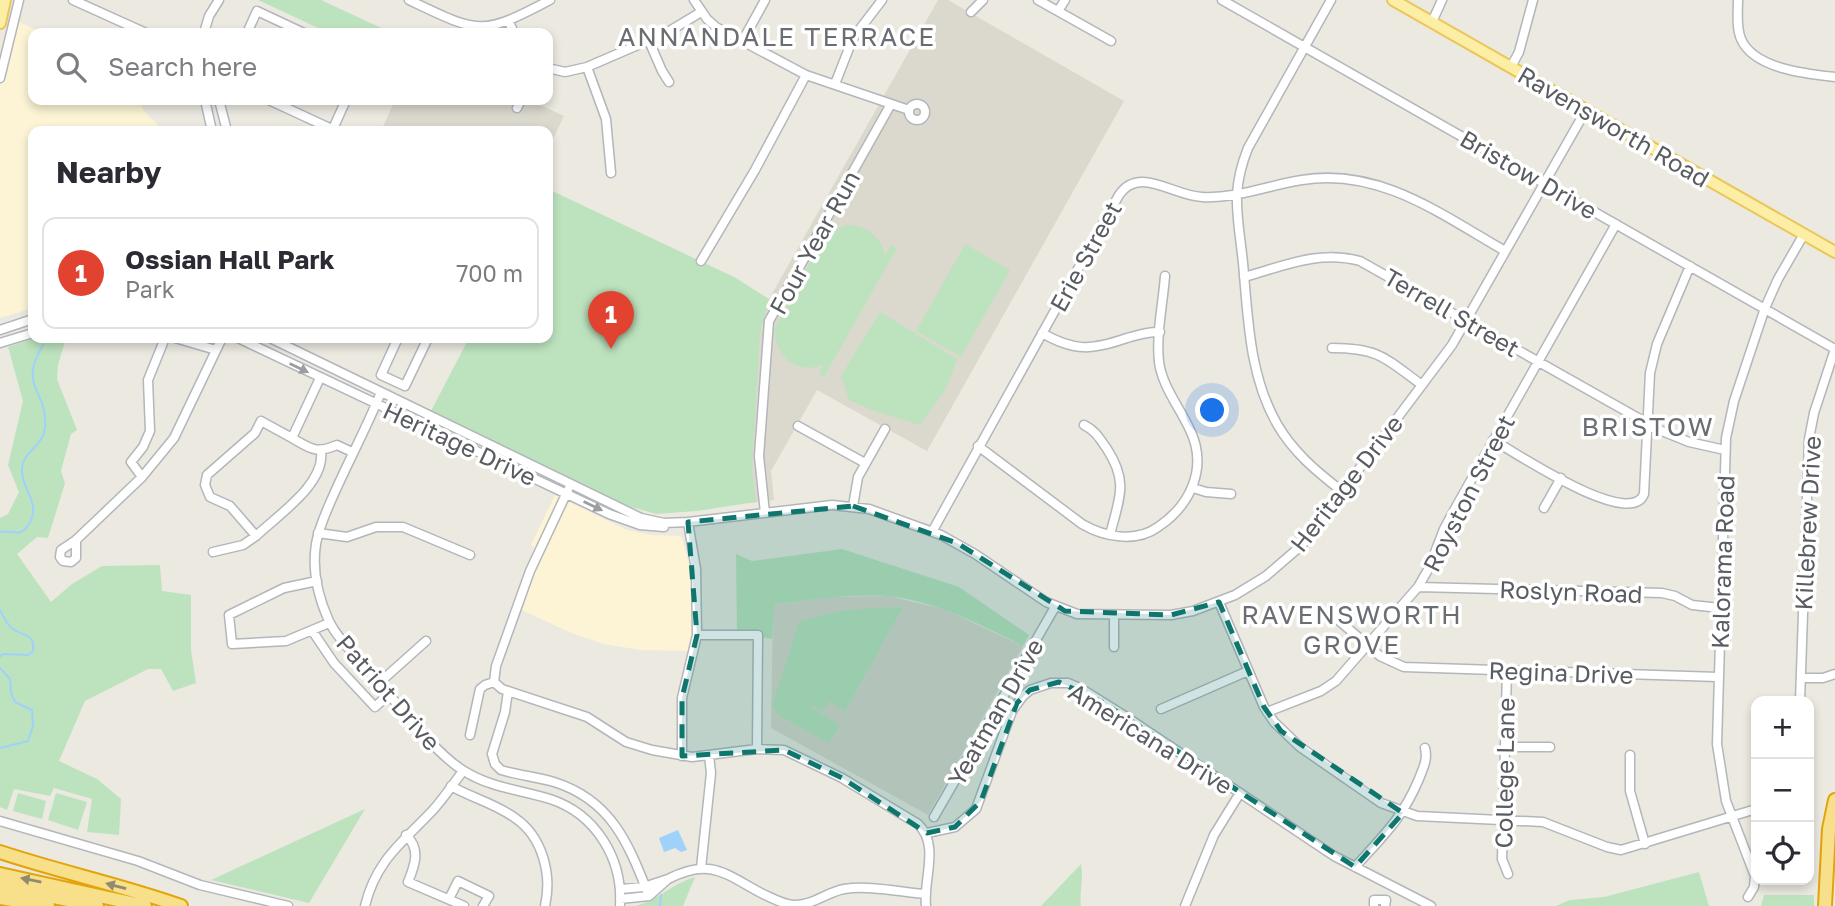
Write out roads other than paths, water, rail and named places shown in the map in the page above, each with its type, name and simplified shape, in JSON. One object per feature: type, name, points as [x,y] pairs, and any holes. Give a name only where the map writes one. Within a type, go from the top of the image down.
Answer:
[{"type":"highway","points":[[1825,906],[1829,829],[1835,800]]},
{"type":"highway","points":[[0,852],[36,865],[181,906]]},
{"type":"highway","points":[[0,860],[36,865]]},
{"type":"highway","points":[[0,874],[145,906]]},
{"type":"highway","points":[[0,886],[97,906]]},
{"type":"highway","points":[[0,898],[47,906]]},
{"type":"main road","points":[[0,23],[5,0]]},
{"type":"main road","name":"Ravensworth Road","points":[[1394,0],[1835,252]]},
{"type":"street","points":[[0,78],[19,0]]},
{"type":"street","points":[[73,0],[135,28]]},
{"type":"street","points":[[205,28],[219,0]]},
{"type":"street","points":[[409,0],[471,27],[489,27],[509,22],[550,0]]},
{"type":"street","points":[[431,11],[436,0]]},
{"type":"street","points":[[694,0],[701,12],[716,27],[806,75],[909,110]]},
{"type":"street","points":[[742,42],[765,0]]},
{"type":"street","points":[[835,84],[853,38],[882,0]]},
{"type":"street","points":[[971,12],[983,0]]},
{"type":"street","points":[[1038,0],[1111,41]]},
{"type":"street","points":[[1058,11],[1065,0]]},
{"type":"street","name":"Bristow Drive","points":[[1222,0],[1835,349]]},
{"type":"street","points":[[1331,0],[1248,148],[1237,194],[1254,364],[1269,410],[1296,451],[1319,474],[1343,492]]},
{"type":"street","points":[[1432,22],[1442,0]]},
{"type":"street","points":[[1511,67],[1519,52],[1532,0]]},
{"type":"street","points":[[1738,0],[1741,39],[1755,55],[1775,66],[1835,77]]},
{"type":"street","points":[[249,28],[257,11],[293,28]]},
{"type":"street","points":[[553,69],[565,72],[587,67],[649,41],[701,12]]},
{"type":"street","points":[[509,22],[512,28]]},
{"type":"street","points":[[649,41],[669,82]]},
{"type":"street","points":[[587,67],[606,119],[611,173]]},
{"type":"street","points":[[701,261],[755,170],[806,75]]},
{"type":"street","name":"Four Year Run","points":[[765,513],[759,456],[769,321],[891,104]]},
{"type":"street","points":[[206,105],[211,126]]},
{"type":"street","points":[[220,105],[226,126]]},
{"type":"street","points":[[279,105],[323,126]]},
{"type":"street","points":[[335,126],[344,105]]},
{"type":"street","name":"Heritage Drive","points":[[280,343],[568,489],[609,514],[640,526],[663,527],[832,505],[853,506],[932,531],[975,554],[1055,607],[1077,614],[1183,614],[1219,602],[1251,586],[1281,565],[1315,529],[1467,320],[1586,110]]},
{"type":"street","name":"Erie Street","points":[[932,531],[1119,195],[1128,185],[1146,181],[1180,194],[1200,197],[1237,194],[1309,179],[1331,177],[1361,180],[1405,195],[1505,251]]},
{"type":"street","name":"Royston Street","points":[[1267,712],[1329,686],[1343,674],[1419,587],[1444,529],[1616,224]]},
{"type":"street","name":"Kalorama Road","points":[[1748,897],[1754,887],[1755,876],[1731,818],[1718,755],[1725,450],[1734,401],[1765,309],[1778,279],[1804,234]]},
{"type":"street","name":"Terrell Street","points":[[1244,277],[1308,258],[1351,258],[1377,269],[1647,424],[1689,442],[1725,450]]},
{"type":"street","points":[[1493,440],[1599,499],[1638,503],[1644,494],[1648,388],[1654,354],[1690,266]]},
{"type":"street","points":[[978,446],[1082,524],[1110,535],[1136,536],[1155,530],[1178,511],[1193,488],[1197,461],[1191,432],[1161,370],[1159,352],[1165,276]]},
{"type":"street","points":[[0,330],[28,321]]},
{"type":"street","points":[[1042,333],[1063,344],[1083,348],[1103,347],[1145,333],[1160,332]]},
{"type":"street","points":[[0,343],[28,335]]},
{"type":"street","points":[[142,477],[131,462],[143,447],[149,432],[148,380],[163,343]]},
{"type":"street","points":[[192,343],[216,350]]},
{"type":"street","points":[[76,540],[142,477],[174,438],[220,343]]},
{"type":"street","name":"Heritage Drive","points":[[248,343],[376,404],[568,489]]},
{"type":"street","points":[[396,343],[381,375],[405,386],[426,343]]},
{"type":"street","points":[[1332,348],[1377,353],[1422,385]]},
{"type":"street","name":"Killebrew Drive","points":[[1800,696],[1809,439],[1814,413],[1835,349]]},
{"type":"street","points":[[292,438],[320,378]]},
{"type":"street","name":"Patriot Drive","points":[[393,380],[376,404],[352,452],[318,533],[315,557],[317,581],[330,623],[379,683],[438,748],[463,771],[492,785],[563,804],[584,817],[612,854],[621,889],[620,903]]},
{"type":"street","points":[[256,536],[230,506],[210,497],[205,485],[206,475],[255,433],[261,421],[309,448],[321,452],[337,445],[352,452]]},
{"type":"street","points":[[1084,425],[1097,434],[1115,461],[1121,477],[1121,493],[1110,535]]},
{"type":"street","points":[[798,426],[865,463]]},
{"type":"street","points":[[853,506],[855,484],[885,429]]},
{"type":"street","points":[[213,552],[243,545],[256,536],[312,483],[321,468],[321,452]]},
{"type":"street","points":[[1544,508],[1561,478]]},
{"type":"street","points":[[1193,488],[1231,494]]},
{"type":"street","points":[[568,489],[527,578],[496,666],[494,682],[498,687],[594,720],[633,745],[682,756],[757,748],[784,750],[837,775],[918,824],[927,833],[930,857],[926,906]]},
{"type":"street","points":[[682,756],[682,698],[697,635],[696,569],[688,522]]},
{"type":"street","points":[[318,533],[347,537],[376,527],[403,527],[470,555]]},
{"type":"street","points":[[317,581],[284,588],[229,615],[232,644],[286,641],[330,623]]},
{"type":"street","name":"Roslyn Road","points":[[1419,587],[1662,593],[1700,607],[1720,608]]},
{"type":"street","points":[[1219,602],[1267,712],[1281,731],[1381,803],[1403,813],[1428,818],[1543,822],[1615,849],[1629,849],[1751,812]]},
{"type":"street","name":"Yeatman Drive","points":[[934,817],[1055,607]]},
{"type":"street","points":[[1114,615],[1114,647]]},
{"type":"street","name":"Regina Drive","points":[[1336,618],[1388,662],[1404,667],[1718,677]]},
{"type":"street","points":[[313,632],[334,663],[375,707],[389,694]]},
{"type":"street","points":[[697,635],[758,635],[757,748]]},
{"type":"street","points":[[379,683],[426,641]]},
{"type":"street","points":[[1161,709],[1248,671]]},
{"type":"street","name":"College Lane","points":[[1507,671],[1502,859],[1508,874]]},
{"type":"street","points":[[1801,678],[1823,678],[1835,674]]},
{"type":"street","points":[[470,734],[480,689],[494,682]]},
{"type":"street","name":"Americana Drive","points":[[927,833],[955,827],[971,816],[981,801],[1017,704],[1030,690],[1051,683],[1068,683],[1080,688],[1321,847],[1431,906]]},
{"type":"street","points":[[508,691],[503,722],[492,754],[495,764],[501,770],[561,785],[592,802],[629,845],[649,896]]},
{"type":"street","points":[[1505,747],[1550,747]]},
{"type":"street","points":[[1355,867],[1403,813],[1426,762],[1425,748]]},
{"type":"street","points":[[701,868],[711,773],[709,755]]},
{"type":"street","points":[[1630,755],[1630,791],[1645,844]]},
{"type":"street","points":[[365,906],[380,868],[463,771]]},
{"type":"street","points":[[452,786],[514,817],[532,835],[541,850],[546,867],[545,906]]},
{"type":"street","points":[[1185,906],[1214,835],[1240,793]]},
{"type":"street","points":[[592,826],[605,814]]},
{"type":"street","points":[[0,821],[138,860],[200,885],[288,906]]},
{"type":"street","points":[[406,835],[416,852],[408,882],[464,906]]},
{"type":"street","points":[[621,889],[645,886],[687,870],[701,868],[725,873],[772,898],[794,905],[849,888],[925,894]]},
{"type":"street","points":[[620,903],[649,896],[668,879]]},
{"type":"street","points":[[449,899],[458,881],[489,896],[483,906]]},
{"type":"street","points":[[1374,906],[1374,900],[1385,900],[1385,906]]},
{"type":"water","points":[[678,830],[687,850],[681,852],[675,848],[664,852],[659,838]]},
{"type":"waterway","points":[[0,532],[21,532],[32,516],[32,502],[22,468],[26,457],[44,434],[45,414],[33,380],[36,359],[43,345]]},
{"type":"waterway","points":[[0,610],[9,625],[31,638],[33,645],[33,651],[28,655],[2,654],[0,657]]},
{"type":"waterway","points":[[0,668],[10,679],[15,702],[32,710],[33,726],[28,741],[0,748]]},
{"type":"waterway","points":[[660,906],[661,895]]},
{"type":"place","name":"Ossian Hall Park","points":[[611,349]]},
{"type":"district","name":"ANNANDALE TERRACE","points":[[777,36]]},
{"type":"district","name":"BRISTOW","points":[[1648,426]]},
{"type":"district","name":"RAVENSWORTH GROVE","points":[[1352,629]]}]
